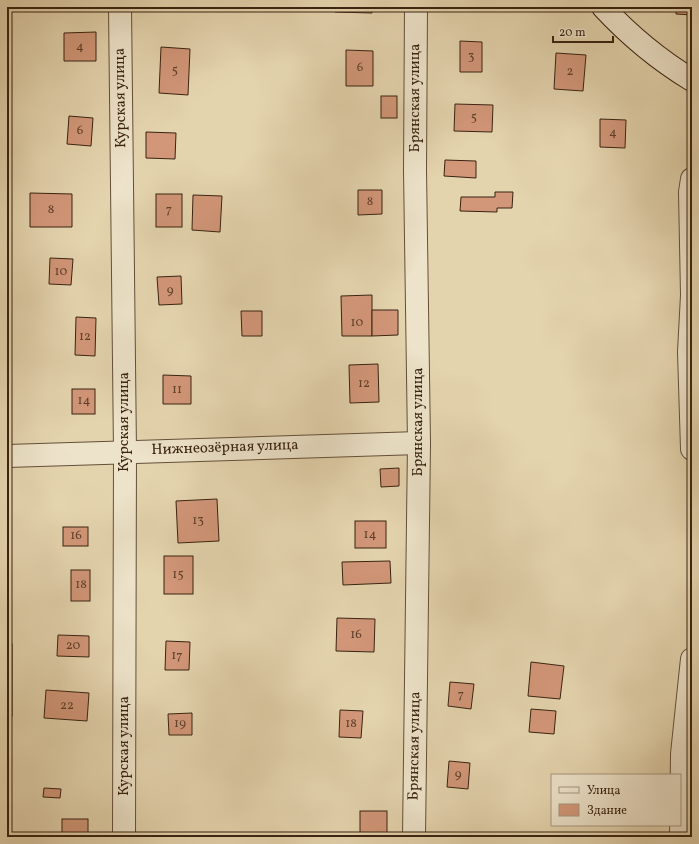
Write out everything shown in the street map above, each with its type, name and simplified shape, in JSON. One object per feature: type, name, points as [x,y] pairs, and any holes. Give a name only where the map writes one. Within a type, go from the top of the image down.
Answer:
[{"type":"street","name":"Курская улица","points":[[120,7],[125,451],[124,837]]},
{"type":"street","name":"Брянская улица","points":[[414,837],[419,443],[415,170],[416,7]]},
{"type":"street","points":[[602,7],[618,24],[665,63],[692,80]]},
{"type":"street","points":[[692,179],[690,192],[692,295],[689,352],[692,448]]},
{"type":"street","name":"Нижнеозёрная улица","points":[[7,456],[125,451],[419,443]]},
{"type":"street","points":[[681,837],[682,754],[692,659]]},
{"type":"building","points":[[335,7],[372,7],[372,13],[335,12]]},
{"type":"building","points":[[676,7],[692,7],[692,15],[676,14]]},
{"type":"building","points":[[96,32],[96,61],[64,61],[64,33]]},
{"type":"building","points":[[460,41],[482,42],[482,72],[460,72]]},
{"type":"building","points":[[161,47],[190,49],[188,95],[159,93]]},
{"type":"building","points":[[346,50],[373,51],[373,86],[346,86]]},
{"type":"building","points":[[556,53],[586,55],[583,91],[554,89]]},
{"type":"building","points":[[381,96],[397,96],[397,118],[381,118]]},
{"type":"building","points":[[455,104],[493,105],[492,132],[454,131]]},
{"type":"building","points":[[69,116],[93,118],[91,146],[67,144]]},
{"type":"building","points":[[600,119],[626,120],[625,148],[600,147]]},
{"type":"building","points":[[146,132],[176,133],[175,159],[146,158]]},
{"type":"building","points":[[445,160],[476,161],[476,178],[444,176]]},
{"type":"building","points":[[358,190],[382,190],[382,214],[358,215]]},
{"type":"building","points":[[495,192],[513,192],[512,208],[497,208],[497,212],[460,211],[461,197],[495,197]]},
{"type":"building","points":[[30,193],[72,194],[72,227],[30,227]]},
{"type":"building","points":[[156,194],[182,194],[182,227],[156,227]]},
{"type":"building","points":[[193,195],[222,196],[220,232],[192,230]]},
{"type":"building","points":[[50,258],[73,259],[71,285],[49,284]]},
{"type":"building","points":[[181,276],[182,304],[159,305],[157,277]]},
{"type":"building","points":[[372,295],[372,336],[342,336],[341,296]]},
{"type":"building","points":[[372,310],[398,310],[398,335],[372,336]]},
{"type":"building","points":[[241,311],[262,311],[262,336],[242,336]]},
{"type":"building","points":[[76,317],[96,318],[95,356],[75,355]]},
{"type":"building","points":[[378,364],[379,402],[350,403],[349,365]]},
{"type":"building","points":[[163,375],[191,376],[191,404],[163,404]]},
{"type":"building","points":[[72,389],[95,389],[95,414],[72,414]]},
{"type":"building","points":[[399,468],[399,486],[381,487],[380,469]]},
{"type":"building","points":[[217,499],[219,541],[178,543],[176,501]]},
{"type":"building","points":[[355,521],[386,521],[386,548],[355,548]]},
{"type":"building","points":[[63,527],[88,527],[88,546],[63,546]]},
{"type":"building","points":[[164,556],[193,556],[193,594],[164,594]]},
{"type":"building","points":[[390,561],[391,583],[343,585],[342,562]]},
{"type":"building","points":[[71,570],[90,570],[90,601],[71,601]]},
{"type":"building","points":[[337,618],[375,619],[374,652],[336,651]]},
{"type":"building","points":[[58,635],[89,636],[89,657],[57,656]]},
{"type":"building","points":[[166,641],[190,642],[189,670],[165,670]]},
{"type":"building","points":[[7,644],[12,644],[12,716],[7,716]]},
{"type":"building","points":[[531,662],[564,666],[560,699],[528,696]]},
{"type":"building","points":[[450,682],[474,684],[471,709],[448,706]]},
{"type":"building","points":[[46,690],[89,693],[87,721],[44,718]]},
{"type":"building","points":[[531,709],[556,711],[554,734],[529,732]]},
{"type":"building","points":[[340,710],[363,711],[361,738],[339,737]]},
{"type":"building","points":[[192,713],[192,735],[169,735],[168,714]]},
{"type":"building","points":[[449,761],[470,763],[468,789],[447,787]]},
{"type":"building","points":[[44,788],[61,789],[60,798],[43,797]]},
{"type":"building","points":[[360,811],[387,811],[387,837],[360,837]]},
{"type":"building","points":[[62,819],[88,819],[88,837],[62,837]]}]
